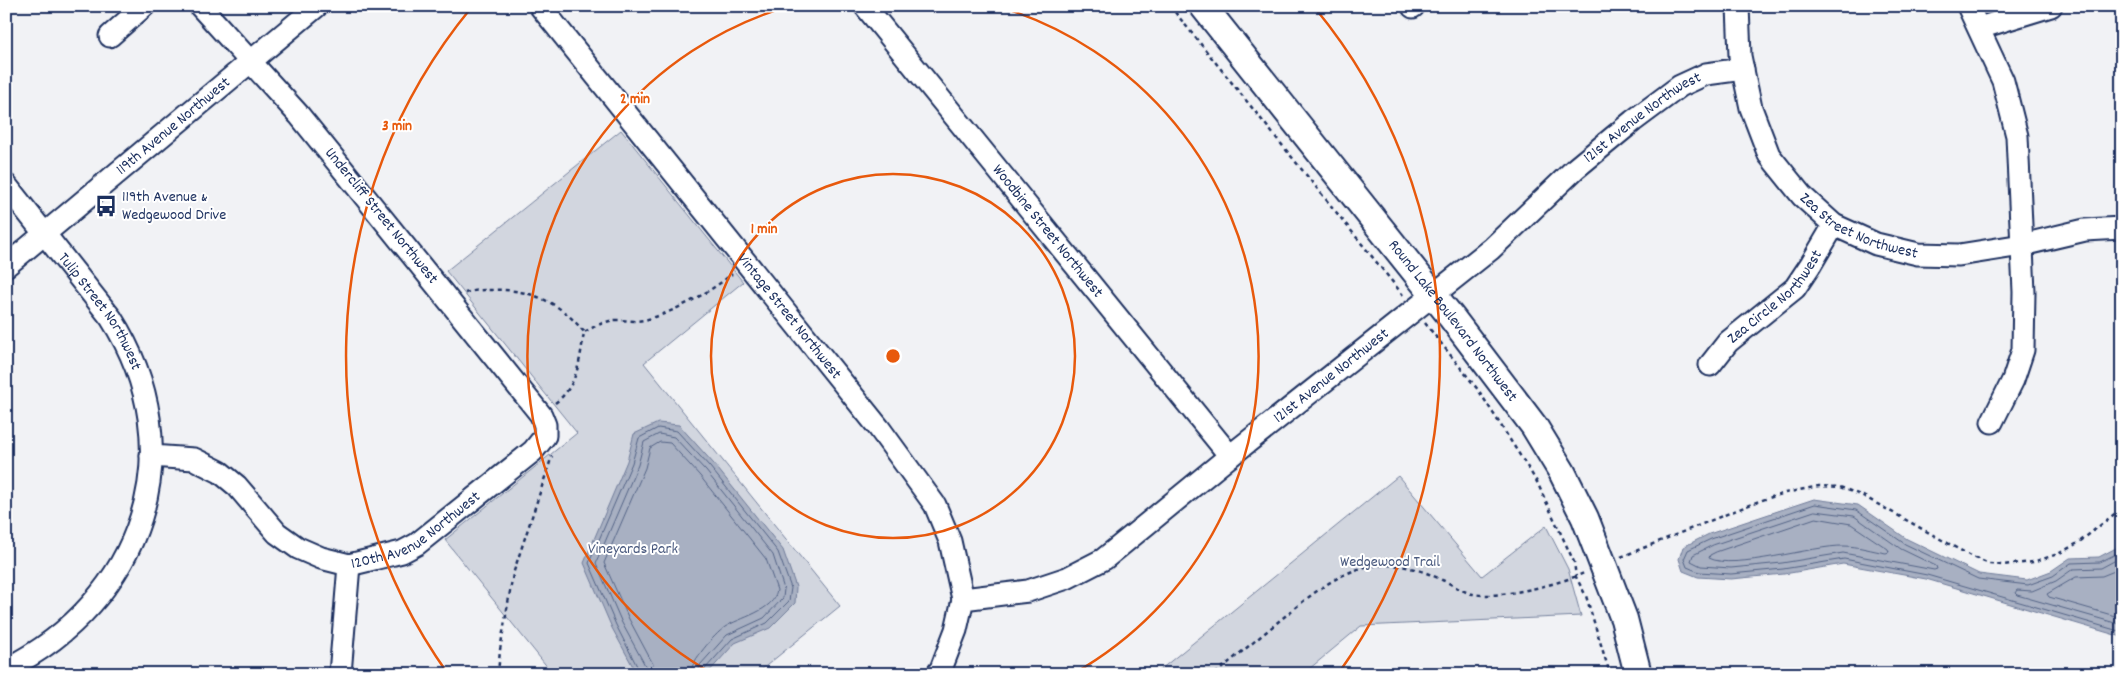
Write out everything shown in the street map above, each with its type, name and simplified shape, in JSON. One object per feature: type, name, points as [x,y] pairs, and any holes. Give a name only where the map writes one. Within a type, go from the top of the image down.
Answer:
[{"type":"main road","name":"Round Lake Boulevard Northwest","points":[[1203,6],[1424,302],[1516,400],[1562,472],[1585,518],[1624,619],[1638,674]]},
{"type":"street","points":[[110,36],[144,6]]},
{"type":"street","name":"Undercliff Street Northwest","points":[[200,6],[299,115],[451,302],[541,415],[545,436]]},
{"type":"street","name":"119th Avenue Northwest","points":[[6,266],[317,6]]},
{"type":"street","name":"Vintage Street Northwest","points":[[540,6],[878,428],[935,505],[950,541],[963,599]]},
{"type":"street","name":"Woodbine Street Northwest","points":[[865,6],[1230,456]]},
{"type":"street","name":"Zea Street Northwest","points":[[1738,6],[1740,56],[1751,108],[1769,155],[1802,196],[1834,225],[1876,244],[1918,254],[1959,255],[2022,245],[2085,230],[2122,228]]},
{"type":"street","points":[[1968,6],[2003,81],[2016,136],[2022,245],[2023,350],[2013,380],[1992,422]]},
{"type":"street","points":[[1979,28],[2051,6]]},
{"type":"street","name":"121st Avenue Northwest","points":[[963,599],[1028,591],[1067,578],[1104,559],[1230,456],[1498,243],[1604,144],[1680,86],[1706,74],[1743,69]]},
{"type":"street","name":"Tulip Street Northwest","points":[[6,185],[111,318],[125,341],[141,378],[147,404],[151,456],[148,486],[137,530],[114,577],[90,608],[68,630],[28,658],[6,669]]},
{"type":"street","name":"Zea Circle Northwest","points":[[1710,365],[1728,342],[1795,288],[1834,225]]},
{"type":"street","name":"120th Avenue Northwest","points":[[151,456],[194,459],[220,472],[237,486],[278,533],[298,548],[321,558],[349,564],[402,552],[417,544],[533,451],[545,436]]},
{"type":"street","points":[[340,674],[349,564]]},
{"type":"street","points":[[936,674],[941,669],[956,630],[963,599]]},
{"type":"path","points":[[1170,6],[1424,302],[1537,482],[1574,562],[1576,577],[1588,603],[1610,674]]},
{"type":"path","points":[[584,332],[609,321],[633,322],[664,313],[710,289],[745,264]]},
{"type":"path","points":[[451,302],[468,292],[506,289],[528,292],[565,313],[584,332]]},
{"type":"path","points":[[541,415],[561,399],[570,388],[578,367],[584,332]]},
{"type":"path","points":[[498,674],[500,650],[513,574],[552,461],[553,451],[545,436]]},
{"type":"path","points":[[1620,557],[1759,501],[1819,486],[1840,487],[1863,496],[1968,555],[1989,564],[2002,565],[2019,565],[2058,554],[2078,543],[2122,508]]},
{"type":"path","points":[[1214,674],[1322,588],[1343,575],[1362,568],[1409,566],[1442,579],[1471,594],[1480,595],[1524,590],[1582,574]]},
{"type":"green space","name":"Vineyards Park","points":[[621,130],[743,282],[644,363],[840,606],[756,674],[553,674],[445,540],[577,433],[446,271]]},
{"type":"green space","name":"Wedgewood Trail","points":[[1398,476],[1482,576],[1546,526],[1568,569],[1581,616],[1361,626],[1303,674],[1155,674]]},
{"type":"water","points":[[658,423],[679,425],[714,464],[783,550],[796,587],[795,603],[770,628],[735,643],[707,674],[637,674],[612,628],[584,563],[627,461],[634,434]]},
{"type":"water","points":[[1814,499],[1858,505],[1907,539],[1979,574],[2027,580],[2051,571],[2070,558],[2099,557],[2116,548],[2122,550],[2122,637],[1926,579],[1843,564],[1784,574],[1731,579],[1698,577],[1683,571],[1679,559],[1683,547],[1709,534]]},
{"type":"place","name":"119th Avenue & Wedgewood Drive","points":[[106,206]]}]
